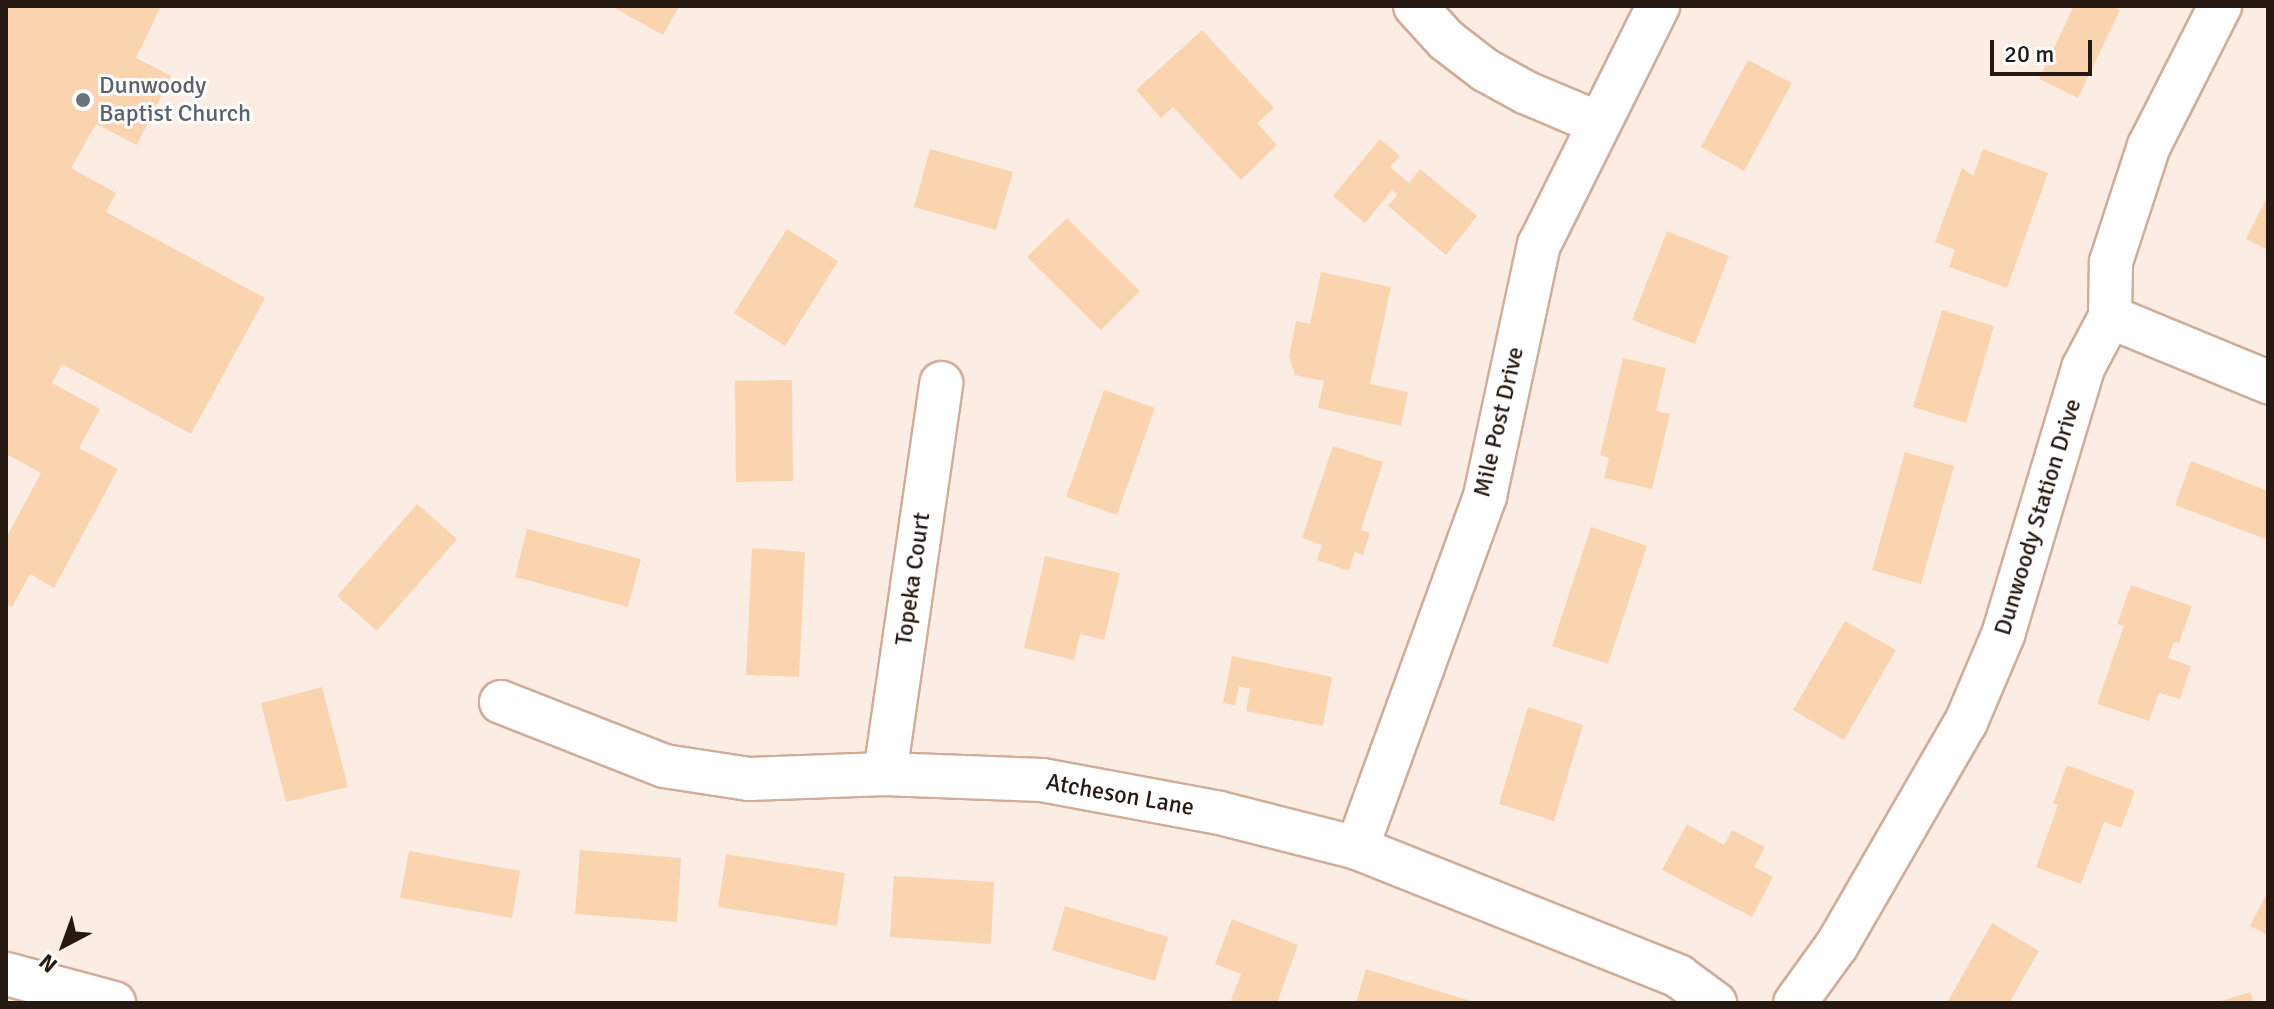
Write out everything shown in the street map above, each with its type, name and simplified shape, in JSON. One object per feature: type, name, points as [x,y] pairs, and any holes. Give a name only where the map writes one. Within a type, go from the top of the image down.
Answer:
[{"type":"street","points":[[1415,6],[1446,40],[1485,70],[1539,99],[1598,123]]},
{"type":"street","name":"Mile Post Drive","points":[[1357,848],[1485,496],[1539,245],[1658,6]]},
{"type":"street","name":"Dunwoody Station Drive","points":[[1795,1003],[1837,945],[1966,722],[2003,635],[2083,368],[2110,317],[2111,262],[2149,146],[2220,6]]},
{"type":"street","points":[[2110,317],[2268,382]]},
{"type":"street","name":"Topeka Court","points":[[885,774],[941,383]]},
{"type":"street","name":"Atcheson Lane","points":[[501,702],[664,766],[749,779],[885,774],[1042,780],[1220,813],[1357,848],[1678,976],[1715,1003]]},
{"type":"street","points":[[6,974],[114,1003]]},
{"type":"building","points":[[6,6],[161,6],[136,58],[171,76],[137,145],[96,124],[71,168],[116,193],[106,212],[265,298],[191,434],[62,364],[52,383],[100,409],[79,448],[118,469],[54,588],[30,574],[12,607],[6,604],[6,538],[41,473],[6,454]]},
{"type":"building","points":[[611,6],[679,6],[663,35]]},
{"type":"building","points":[[2074,6],[2112,6],[2120,10],[2078,98],[2039,79]]},
{"type":"building","points":[[1202,30],[1274,108],[1257,123],[1277,145],[1241,180],[1173,107],[1161,118],[1136,90]]},
{"type":"building","points":[[1748,60],[1792,83],[1744,171],[1701,147]]},
{"type":"building","points":[[1380,139],[1400,156],[1390,167],[1409,183],[1420,169],[1477,216],[1446,255],[1388,206],[1397,195],[1392,190],[1365,223],[1333,196]]},
{"type":"building","points":[[930,149],[1013,172],[996,230],[914,207]]},
{"type":"building","points":[[1983,149],[2048,173],[2007,288],[1949,267],[1955,250],[1935,242],[1962,168],[1973,176]]},
{"type":"building","points":[[2268,195],[2268,250],[2246,239]]},
{"type":"building","points":[[1067,218],[1140,291],[1101,330],[1027,257]]},
{"type":"building","points":[[787,229],[838,261],[785,346],[734,313]]},
{"type":"building","points":[[1667,231],[1729,256],[1695,344],[1632,320]]},
{"type":"building","points":[[1321,272],[1391,287],[1370,384],[1408,392],[1401,426],[1318,408],[1324,381],[1295,375],[1289,357],[1296,321],[1310,324]]},
{"type":"building","points":[[1942,310],[1994,326],[1966,423],[1913,407]]},
{"type":"building","points":[[1623,358],[1666,368],[1656,411],[1670,414],[1652,489],[1604,478],[1609,458],[1600,455]]},
{"type":"building","points":[[792,380],[793,481],[736,482],[735,381]]},
{"type":"building","points":[[1104,390],[1155,408],[1117,515],[1066,497]]},
{"type":"building","points":[[1333,446],[1383,462],[1361,530],[1370,533],[1363,555],[1355,552],[1349,571],[1317,560],[1322,545],[1302,538]]},
{"type":"building","points":[[1905,452],[1954,466],[1921,584],[1872,570]]},
{"type":"building","points":[[2191,461],[2268,491],[2268,540],[2175,505]]},
{"type":"building","points":[[417,504],[457,539],[377,631],[337,596]]},
{"type":"building","points":[[1591,527],[1647,546],[1608,664],[1552,646]]},
{"type":"building","points":[[527,529],[641,559],[628,607],[515,577]]},
{"type":"building","points":[[752,548],[805,552],[799,677],[746,675]]},
{"type":"building","points":[[1045,556],[1120,573],[1104,640],[1080,634],[1074,660],[1024,648]]},
{"type":"building","points":[[2131,585],[2192,606],[2179,643],[2174,642],[2168,658],[2191,666],[2180,699],[2159,693],[2149,721],[2097,704],[2124,626],[2117,624]]},
{"type":"building","points":[[1845,621],[1896,650],[1844,740],[1793,710]]},
{"type":"building","points":[[1232,656],[1332,677],[1323,726],[1246,711],[1250,689],[1239,686],[1235,705],[1223,703]]},
{"type":"building","points":[[322,687],[348,787],[286,802],[261,703]]},
{"type":"building","points":[[1528,707],[1583,725],[1554,821],[1499,804]]},
{"type":"building","points":[[2067,765],[2135,791],[2121,828],[2104,822],[2081,884],[2036,867],[2058,805],[2053,803]]},
{"type":"building","points":[[1687,824],[1724,845],[1732,830],[1765,847],[1754,867],[1773,877],[1752,917],[1662,870]]},
{"type":"building","points":[[580,850],[681,858],[677,922],[575,914]]},
{"type":"building","points":[[409,851],[520,871],[512,918],[400,898]]},
{"type":"building","points":[[726,854],[845,873],[837,926],[718,907]]},
{"type":"building","points":[[894,876],[994,882],[991,944],[890,937]]},
{"type":"building","points":[[2268,891],[2268,935],[2250,926]]},
{"type":"building","points":[[1065,906],[1168,937],[1155,981],[1052,950]]},
{"type":"building","points":[[1232,919],[1298,945],[1277,1003],[1230,1003],[1241,974],[1215,964]]},
{"type":"building","points":[[1992,923],[2039,951],[2009,1003],[1947,1003]]},
{"type":"building","points":[[1366,969],[1474,1002],[1474,1003],[1356,1003]]},
{"type":"building","points":[[2250,992],[2254,1003],[2218,1003],[2218,1002]]},
{"type":"place","name":"Dunwoody Baptist Church","points":[[83,100]]}]
